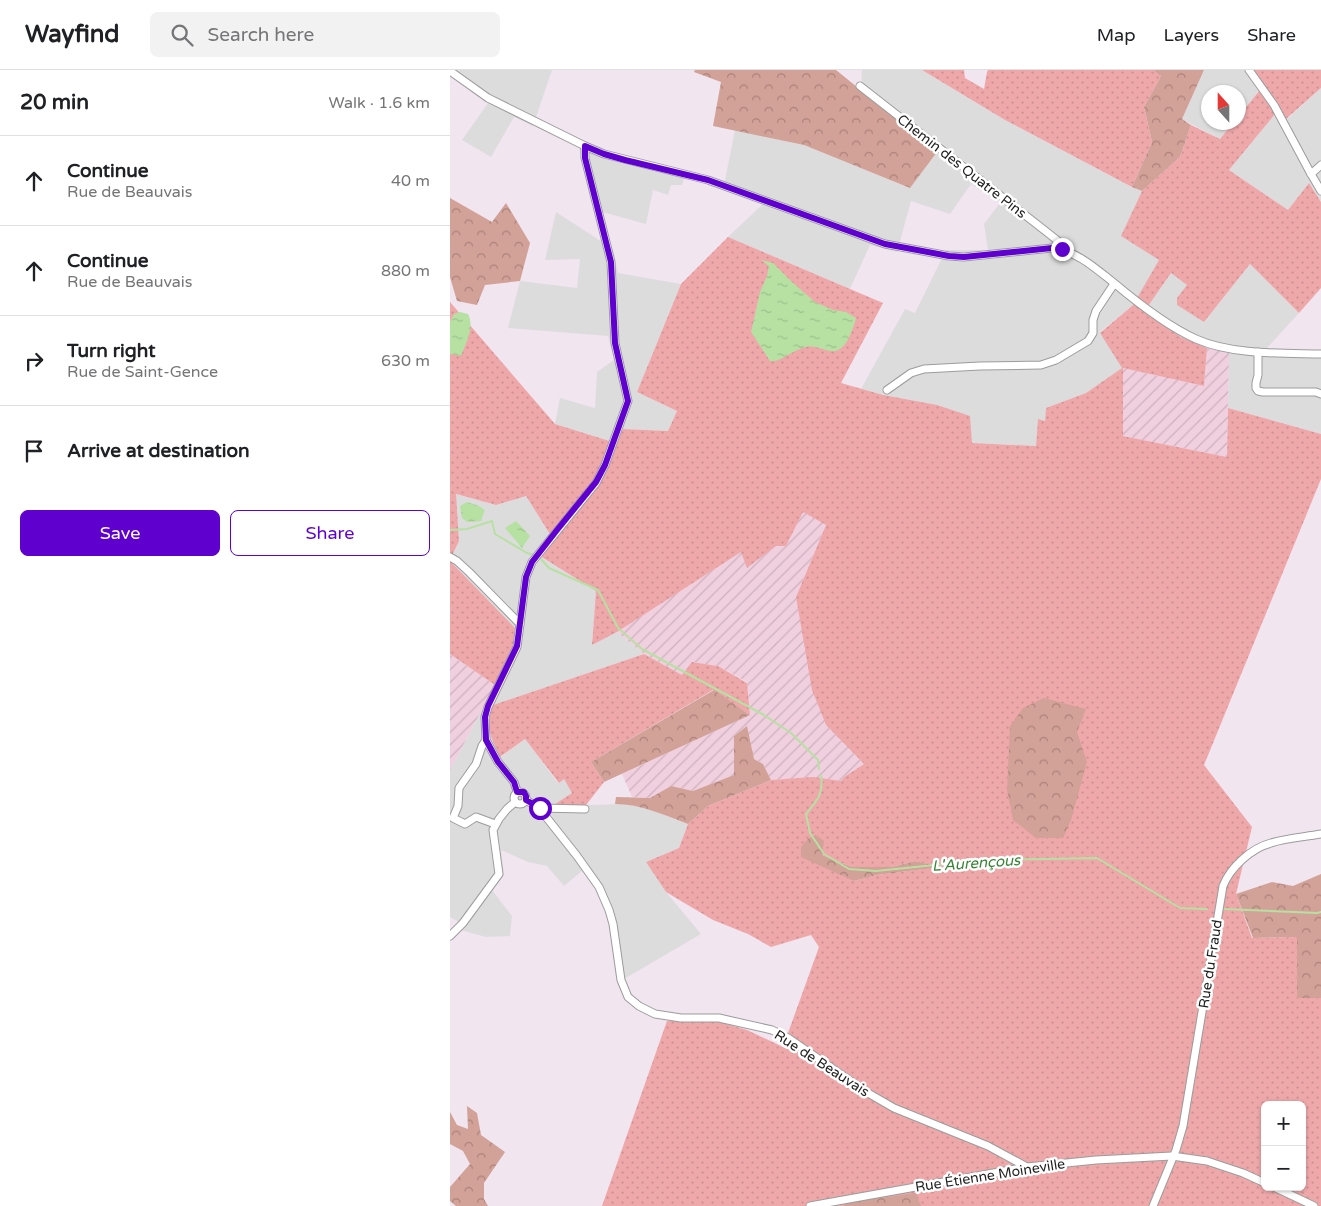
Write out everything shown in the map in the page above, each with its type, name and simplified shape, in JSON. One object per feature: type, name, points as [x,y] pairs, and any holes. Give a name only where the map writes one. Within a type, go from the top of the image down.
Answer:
[{"type":"street","points":[[1249,70],[1274,106],[1321,191]]},
{"type":"street","points":[[450,71],[488,98],[604,154],[708,180],[885,244],[964,257],[1052,248],[1062,249],[1079,257],[1162,319],[1206,343],[1258,352],[1321,354]]},
{"type":"street","name":"Chemin des Quatre Pins","points":[[860,86],[1048,233],[1058,242],[1062,249]]},
{"type":"street","points":[[517,792],[514,782],[498,762],[486,740],[485,717],[488,706],[517,646],[526,577],[532,562],[596,482],[605,465],[628,401],[615,343],[611,262],[585,158],[585,146]]},
{"type":"street","points":[[1311,174],[1321,165]]},
{"type":"street","points":[[887,390],[911,373],[924,369],[1042,365],[1056,360],[1088,341],[1092,333],[1096,311],[1114,284]]},
{"type":"street","points":[[1258,352],[1256,383],[1258,390],[1263,392],[1316,392],[1321,394]]},
{"type":"street","points":[[450,557],[469,572],[520,624]]},
{"type":"street","points":[[486,740],[476,764],[459,788],[458,806],[453,818],[465,824],[476,817],[495,824]]},
{"type":"street","points":[[522,791],[525,794],[526,800],[520,804],[515,802],[513,796],[517,792],[522,791]]},
{"type":"street","name":"Rue de Beauvais","points":[[526,800],[540,808],[599,887],[613,924],[621,980],[628,997],[639,1006],[655,1014],[681,1018],[719,1018],[772,1030],[788,1038],[868,1093],[894,1108],[988,1146],[1027,1167]]},
{"type":"street","points":[[450,936],[463,923],[500,874],[493,830],[506,809],[515,802]]},
{"type":"street","points":[[540,808],[586,809]]},
{"type":"street","name":"Rue du Fraud","points":[[1153,1206],[1183,1126],[1223,886],[1226,878],[1246,857],[1264,845],[1321,834]]},
{"type":"street","points":[[1178,1143],[1181,1151],[1192,1159]]},
{"type":"street","name":"Rue Étienne Moineville","points":[[810,1206],[1027,1167],[1096,1160],[1172,1156],[1207,1161],[1261,1181]]},
{"type":"street","points":[[1156,1158],[1163,1162],[1167,1170]]},
{"type":"street","points":[[1282,1191],[1314,1206]]},
{"type":"shaded area","points":[[450,70],[552,70],[533,126],[514,117],[491,157],[462,140],[488,103],[450,75]]},
{"type":"shaded area","points":[[862,70],[922,70],[1005,120],[1142,191],[1122,236],[1160,260],[1133,305],[1100,332],[1123,368],[1086,393],[1046,408],[1045,421],[1038,420],[1036,446],[971,443],[883,395],[861,389],[905,309],[915,313],[946,250],[988,250],[984,224],[1000,203],[971,184],[950,214],[911,201],[897,252],[870,245],[850,289],[728,237],[763,204],[723,190],[735,130],[804,145],[910,188],[861,90]]},
{"type":"shaded area","points":[[922,70],[964,70],[965,78],[984,89],[988,70],[1153,70],[1161,76],[1144,107],[1152,142],[1132,187],[1005,120]]},
{"type":"shaded area","points":[[1204,70],[1247,70],[1263,85],[1246,107],[1246,85],[1201,85],[1201,129],[1182,119]]},
{"type":"shaded area","points":[[1254,70],[1321,70],[1321,88],[1286,119],[1280,108],[1229,170],[1288,210],[1309,183],[1321,202],[1321,288],[1299,313],[1250,264],[1204,322],[1177,305],[1177,298],[1187,285],[1171,273],[1144,312],[1181,337],[1207,348],[1204,386],[1123,368],[1123,436],[1227,457],[1228,408],[1321,434],[1321,479],[1204,765],[1252,827],[1236,894],[1252,938],[1297,937],[1297,998],[1321,998],[1321,1206],[602,1206],[667,1021],[720,1022],[747,1030],[783,1047],[819,947],[811,935],[771,947],[748,934],[713,920],[666,892],[646,862],[679,848],[688,824],[708,806],[771,780],[813,777],[841,781],[864,764],[826,725],[812,690],[796,597],[826,525],[803,512],[786,546],[776,546],[747,568],[741,552],[617,632],[592,645],[596,591],[540,556],[553,539],[526,496],[496,505],[456,494],[459,541],[450,560],[450,302],[555,424],[616,443],[623,429],[668,431],[677,411],[637,392],[681,284],[728,237],[883,303],[841,383],[883,395],[937,405],[970,416],[972,443],[1036,446],[1038,419],[1045,421],[1046,408],[1086,393],[1122,368],[1100,333],[1133,305],[1159,260],[1121,236],[1142,191],[1180,157],[1191,125],[1220,139],[1227,130],[1246,130],[1246,107],[1263,86]],"holes":[[[822,855],[852,867],[892,867],[915,861],[939,867],[877,875],[854,881]]]},
{"type":"shaded area","points":[[1321,88],[1321,202],[1309,183],[1288,210],[1229,170],[1280,108],[1287,119]]},
{"type":"shaded area","points":[[1203,130],[1227,130],[1220,139]]},
{"type":"shaded area","points":[[576,137],[604,150],[686,171],[682,185],[671,185],[668,195],[653,190],[646,224],[595,210]]},
{"type":"shaded area","points":[[556,212],[613,249],[618,273],[681,284],[637,392],[677,411],[668,431],[623,429],[616,443],[555,424],[560,398],[595,408],[597,372],[614,360],[608,336],[508,328],[520,281],[577,288],[580,259],[545,260]]},
{"type":"shaded area","points":[[1250,264],[1299,313],[1267,348],[1321,351],[1321,434],[1228,408],[1229,353],[1207,348],[1181,337],[1144,312],[1171,273],[1188,285],[1178,298],[1204,322]]},
{"type":"shaded area","points":[[1207,348],[1229,353],[1227,457],[1123,436],[1123,368],[1204,386]]},
{"type":"shaded area","points":[[455,494],[496,505],[526,496],[553,539],[541,557],[596,591],[592,644],[617,632],[644,654],[493,705],[489,715],[501,757],[525,739],[558,783],[564,779],[572,793],[553,806],[624,804],[648,808],[688,824],[679,848],[646,862],[666,892],[701,934],[619,982],[609,924],[602,899],[583,870],[564,886],[547,866],[528,862],[501,850],[504,875],[492,890],[512,916],[510,936],[486,937],[453,928],[459,922],[450,917],[450,770],[514,645],[515,628],[450,561],[459,541]]},
{"type":"shaded area","points":[[803,511],[826,525],[796,597],[826,725],[864,764],[841,781],[813,778],[771,780],[763,764],[754,759],[746,727],[734,736],[734,775],[693,791],[671,786],[650,798],[632,797],[622,774],[750,715],[747,682],[718,666],[693,662],[682,675],[644,654],[617,632],[742,551],[747,568],[776,545],[786,546]]},
{"type":"shaded area","points":[[450,561],[515,628],[514,645],[495,685],[450,654]]},
{"type":"shaded area","points":[[450,654],[495,685],[450,770]]},
{"type":"shaded area","points":[[644,654],[682,675],[692,662],[718,666],[747,683],[750,715],[713,690],[591,762],[604,782],[586,805],[552,806],[572,793],[564,779],[559,783],[525,739],[500,757],[491,737],[489,725],[490,712],[493,705]]},
{"type":"green space","points":[[695,70],[836,70],[937,152],[910,188],[804,145],[713,126],[721,82],[694,72]]},
{"type":"green space","points":[[1153,70],[1204,70],[1182,119],[1191,125],[1180,157],[1142,191],[1132,187],[1152,142],[1144,107],[1161,76]]},
{"type":"green space","points":[[450,198],[492,222],[506,203],[530,243],[520,281],[485,285],[477,305],[457,301],[450,277]]},
{"type":"green space","points":[[714,690],[750,715],[604,782],[591,762]]},
{"type":"green space","points":[[1044,698],[1086,709],[1077,732],[1087,762],[1071,820],[1063,838],[1036,838],[1013,820],[1007,790],[1010,726],[1023,708]]},
{"type":"green space","points":[[747,726],[754,759],[763,764],[771,780],[708,806],[688,824],[643,808],[615,804],[616,797],[650,798],[671,786],[693,791],[734,775],[734,736]]},
{"type":"green space","points":[[816,835],[824,841],[822,855],[852,867],[892,867],[915,861],[941,867],[877,875],[854,881],[801,857],[801,847],[808,839]]},
{"type":"green space","points":[[1321,874],[1321,998],[1297,998],[1297,937],[1253,938],[1236,894],[1272,882],[1293,886]]},
{"type":"green space","points":[[467,1106],[477,1113],[481,1135],[505,1152],[484,1183],[484,1199],[488,1206],[456,1206],[450,1201],[450,1187],[470,1164],[463,1151],[450,1144],[450,1112],[457,1125],[468,1129]]},
{"type":"green space","points":[[916,1193],[921,1206],[844,1206],[845,1203]]},
{"type":"water","points":[[761,260],[773,263],[815,302],[833,310],[846,312],[856,318],[846,343],[840,349],[828,351],[815,347],[806,347],[778,360],[770,361],[751,332],[760,292],[769,266]]},
{"type":"water","points":[[460,312],[468,314],[471,324],[461,356],[450,354],[450,322],[454,314]]},
{"type":"water","points":[[467,502],[485,510],[481,521],[467,522],[462,518],[460,506]]},
{"type":"water","points":[[516,521],[530,536],[522,548],[505,528]]},
{"type":"waterway","name":"L'Aurençous","points":[[450,530],[467,529],[492,521],[495,534],[527,553],[534,555]]},
{"type":"waterway","name":"L'Aurençous","points":[[540,558],[549,568],[598,590],[618,628],[642,649],[764,715],[791,733],[818,760],[819,769]]},
{"type":"waterway","name":"L'Aurençous","points":[[821,775],[820,792],[806,814],[810,833],[824,854],[849,869],[876,871],[984,860],[1097,858],[1180,908],[1207,909]]},
{"type":"waterway","name":"L'Aurençous","points":[[1224,909],[1321,912]]},
{"type":"route","points":[[540,808],[526,800],[524,792],[517,792],[514,782],[498,762],[486,740],[485,717],[488,706],[517,646],[526,577],[532,562],[596,482],[605,465],[628,401],[615,343],[611,262],[585,158],[585,146],[625,160],[708,180],[885,244],[964,257],[1052,248],[1062,249]]}]
